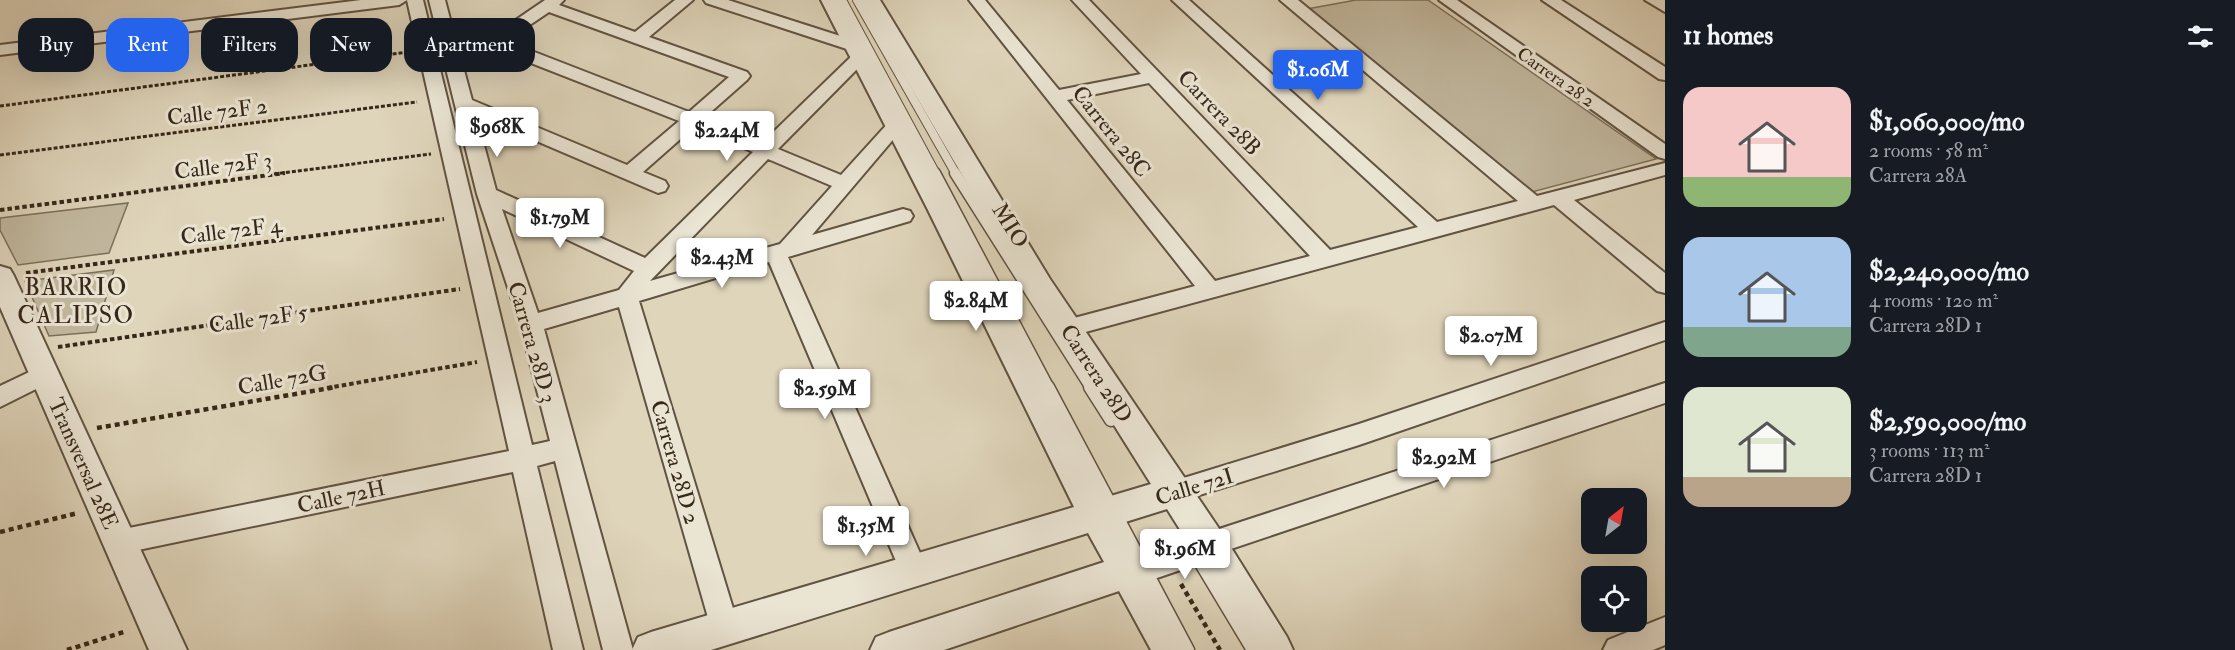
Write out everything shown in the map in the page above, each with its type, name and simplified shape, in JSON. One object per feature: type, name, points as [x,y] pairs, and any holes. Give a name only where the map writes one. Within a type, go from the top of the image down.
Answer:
[{"type":"street","points":[[0,50],[399,0]]},
{"type":"street","name":"Carrera 28D 3","points":[[415,0],[419,18]]},
{"type":"street","name":"Carrera 28D 3","points":[[437,0],[441,18]]},
{"type":"street","points":[[638,38],[686,0]]},
{"type":"street","points":[[712,0],[858,52]]},
{"type":"street","points":[[831,0],[896,125],[1136,568],[1171,650]]},
{"type":"street","name":"Carrera 28D","points":[[870,0],[985,198],[1067,328],[1164,496],[1192,553],[1274,650]]},
{"type":"street","name":"Carrera 28C","points":[[977,0],[1211,291]]},
{"type":"street","name":"Carrera 28B","points":[[1080,0],[1325,258]]},
{"type":"street","points":[[1179,0],[1432,230]]},
{"type":"street","points":[[1288,0],[1533,203]]},
{"type":"street","name":"Carrera 28 2","points":[[1447,0],[1665,153]]},
{"type":"street","points":[[1550,0],[1665,75]]},
{"type":"street","points":[[1653,0],[1665,7]]},
{"type":"street","points":[[530,18],[551,3],[741,76],[630,173]]},
{"type":"street","points":[[627,296],[648,268],[858,52]]},
{"type":"street","points":[[535,57],[691,119],[844,184]]},
{"type":"street","name":"Carrera 28D 3","points":[[432,72],[567,650]]},
{"type":"street","name":"Carrera 28D 3","points":[[456,72],[487,194],[531,324],[618,650]]},
{"type":"street","points":[[1053,97],[1153,77]]},
{"type":"street","points":[[465,104],[658,186]]},
{"type":"street","points":[[782,251],[896,125]]},
{"type":"street","points":[[1067,328],[1665,169]]},
{"type":"street","points":[[487,194],[648,268]]},
{"type":"street","points":[[1557,197],[1665,285]]},
{"type":"street","points":[[531,324],[903,216]]},
{"type":"street","points":[[782,251],[914,571]]},
{"type":"street","name":"Transversal 28E","points":[[0,276],[162,636]]},
{"type":"street","name":"Carrera 28D 2","points":[[627,296],[725,628]]},
{"type":"street","name":"Calle 72I","points":[[651,650],[1331,445],[1466,397],[1665,331]]},
{"type":"street","points":[[0,397],[39,362]]},
{"type":"street","points":[[889,650],[941,642],[1136,568],[1192,553],[1665,393]]},
{"type":"street","name":"Calle 72H","points":[[119,542],[522,459],[563,448]]},
{"type":"street","points":[[1618,650],[1665,631]]},
{"type":"lane","name":"MIO","points":[[842,0],[953,205],[1105,513]]},
{"type":"lane","name":"MIO","points":[[857,0],[971,201],[1115,426]]},
{"type":"lane","points":[[1192,553],[1252,650]]},
{"type":"lane","points":[[1136,568],[1188,650]]},
{"type":"path","points":[[0,106],[404,52]]},
{"type":"path","name":"Calle 72F 2","points":[[0,155],[438,99]]},
{"type":"path","name":"Calle 72F 3","points":[[0,210],[451,152]]},
{"type":"path","name":"Calle 72F 4","points":[[0,276],[465,216]]},
{"type":"path","name":"Calle 72F 5","points":[[39,362],[482,286]]},
{"type":"path","name":"Calle 72G","points":[[70,432],[499,358]]},
{"type":"path","points":[[0,532],[104,506]]},
{"type":"path","points":[[1192,553],[1220,650]]},
{"type":"path","points":[[67,650],[162,636]]},
{"type":"shaded area","points":[[1356,0],[1428,0],[1656,159],[1532,192],[1307,9]]},
{"type":"shaded area","points":[[128,203],[109,253],[18,265],[0,230],[0,218]]},
{"type":"shaded area","points":[[114,270],[96,332],[49,336],[25,281]]},
{"type":"district","name":"BARRIO CALIPSO","points":[[76,301]]}]
